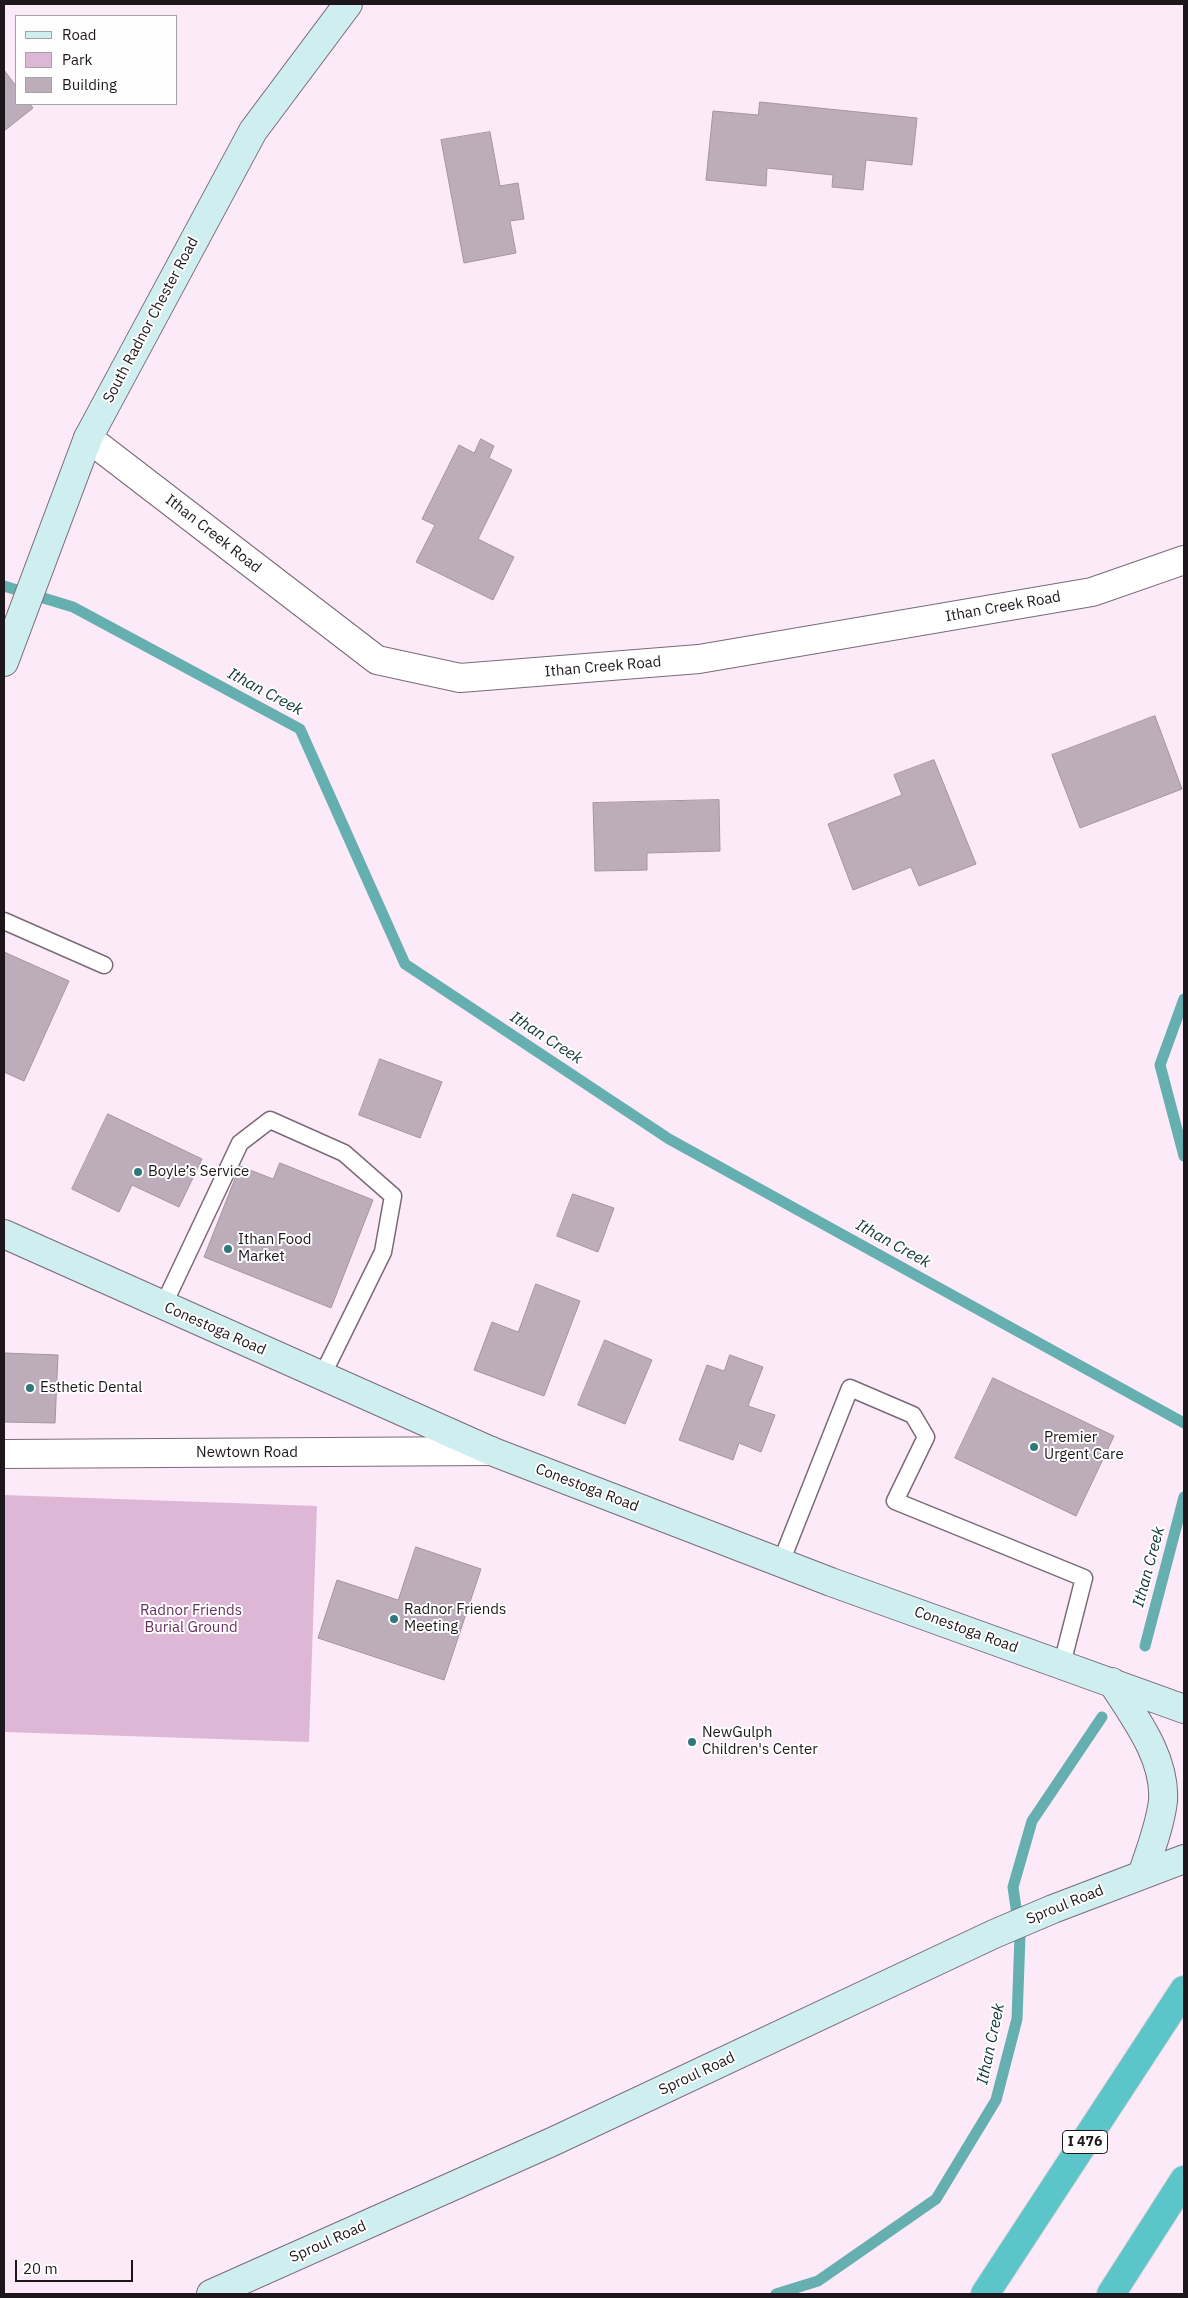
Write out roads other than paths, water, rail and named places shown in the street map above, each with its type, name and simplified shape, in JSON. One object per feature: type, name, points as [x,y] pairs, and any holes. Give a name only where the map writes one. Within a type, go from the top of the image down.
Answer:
[{"type":"highway","name":"I 476","points":[[985,2294],[1184,1990]]},
{"type":"highway","points":[[1111,2294],[1184,2180]]},
{"type":"main road","name":"South Radnor Chester Road","points":[[4,662],[88,438],[253,131],[348,4]]},
{"type":"main road","name":"Conestoga Road","points":[[4,1234],[491,1451],[781,1562],[1184,1709]]},
{"type":"main road","points":[[1112,1682],[1147,1737],[1160,1771],[1163,1799],[1158,1826],[1142,1875]]},
{"type":"main road","name":"Sproul Road","points":[[212,2294],[554,2141],[994,1934],[1053,1909],[1184,1859]]},
{"type":"street","name":"Ithan Creek Road","points":[[88,438],[377,660],[460,678],[699,659],[1092,592],[1184,560]]},
{"type":"street","name":"Newtown Road","points":[[4,1454],[491,1451]]},
{"type":"lane","points":[[4,921],[104,965]]},
{"type":"lane","points":[[163,1306],[240,1143],[270,1120],[344,1153],[394,1196],[384,1252],[322,1376]]},
{"type":"lane","points":[[781,1562],[850,1388],[913,1415],[926,1437],[895,1501],[1084,1578],[1062,1664]]},
{"type":"waterway","name":"Ithan Creek","points":[[4,586],[73,607],[300,729],[405,964],[669,1139],[1184,1423]]},
{"type":"waterway","points":[[1184,999],[1160,1065],[1184,1156]]},
{"type":"waterway","name":"Ithan Creek","points":[[1145,1646],[1184,1497]]},
{"type":"waterway","name":"Ithan Creek","points":[[776,2294],[818,2281],[936,2199],[996,2100],[1017,2019],[1020,1936],[1013,1887],[1032,1821],[1102,1717]]},
{"type":"place","name":"Boyle’s Service","points":[[138,1172]]},
{"type":"place","name":"Ithan Food Market","points":[[228,1249]]},
{"type":"place","name":"Esthetic Dental","points":[[30,1388]]},
{"type":"place","name":"Premier Urgent Care","points":[[1034,1447]]},
{"type":"place","name":"Radnor Friends Meeting","points":[[394,1619]]},
{"type":"place","name":"NewGulph Children's Center","points":[[692,1742]]},
{"type":"park label","name":"Radnor Friends Burial Ground","points":[[191,1620]]}]
